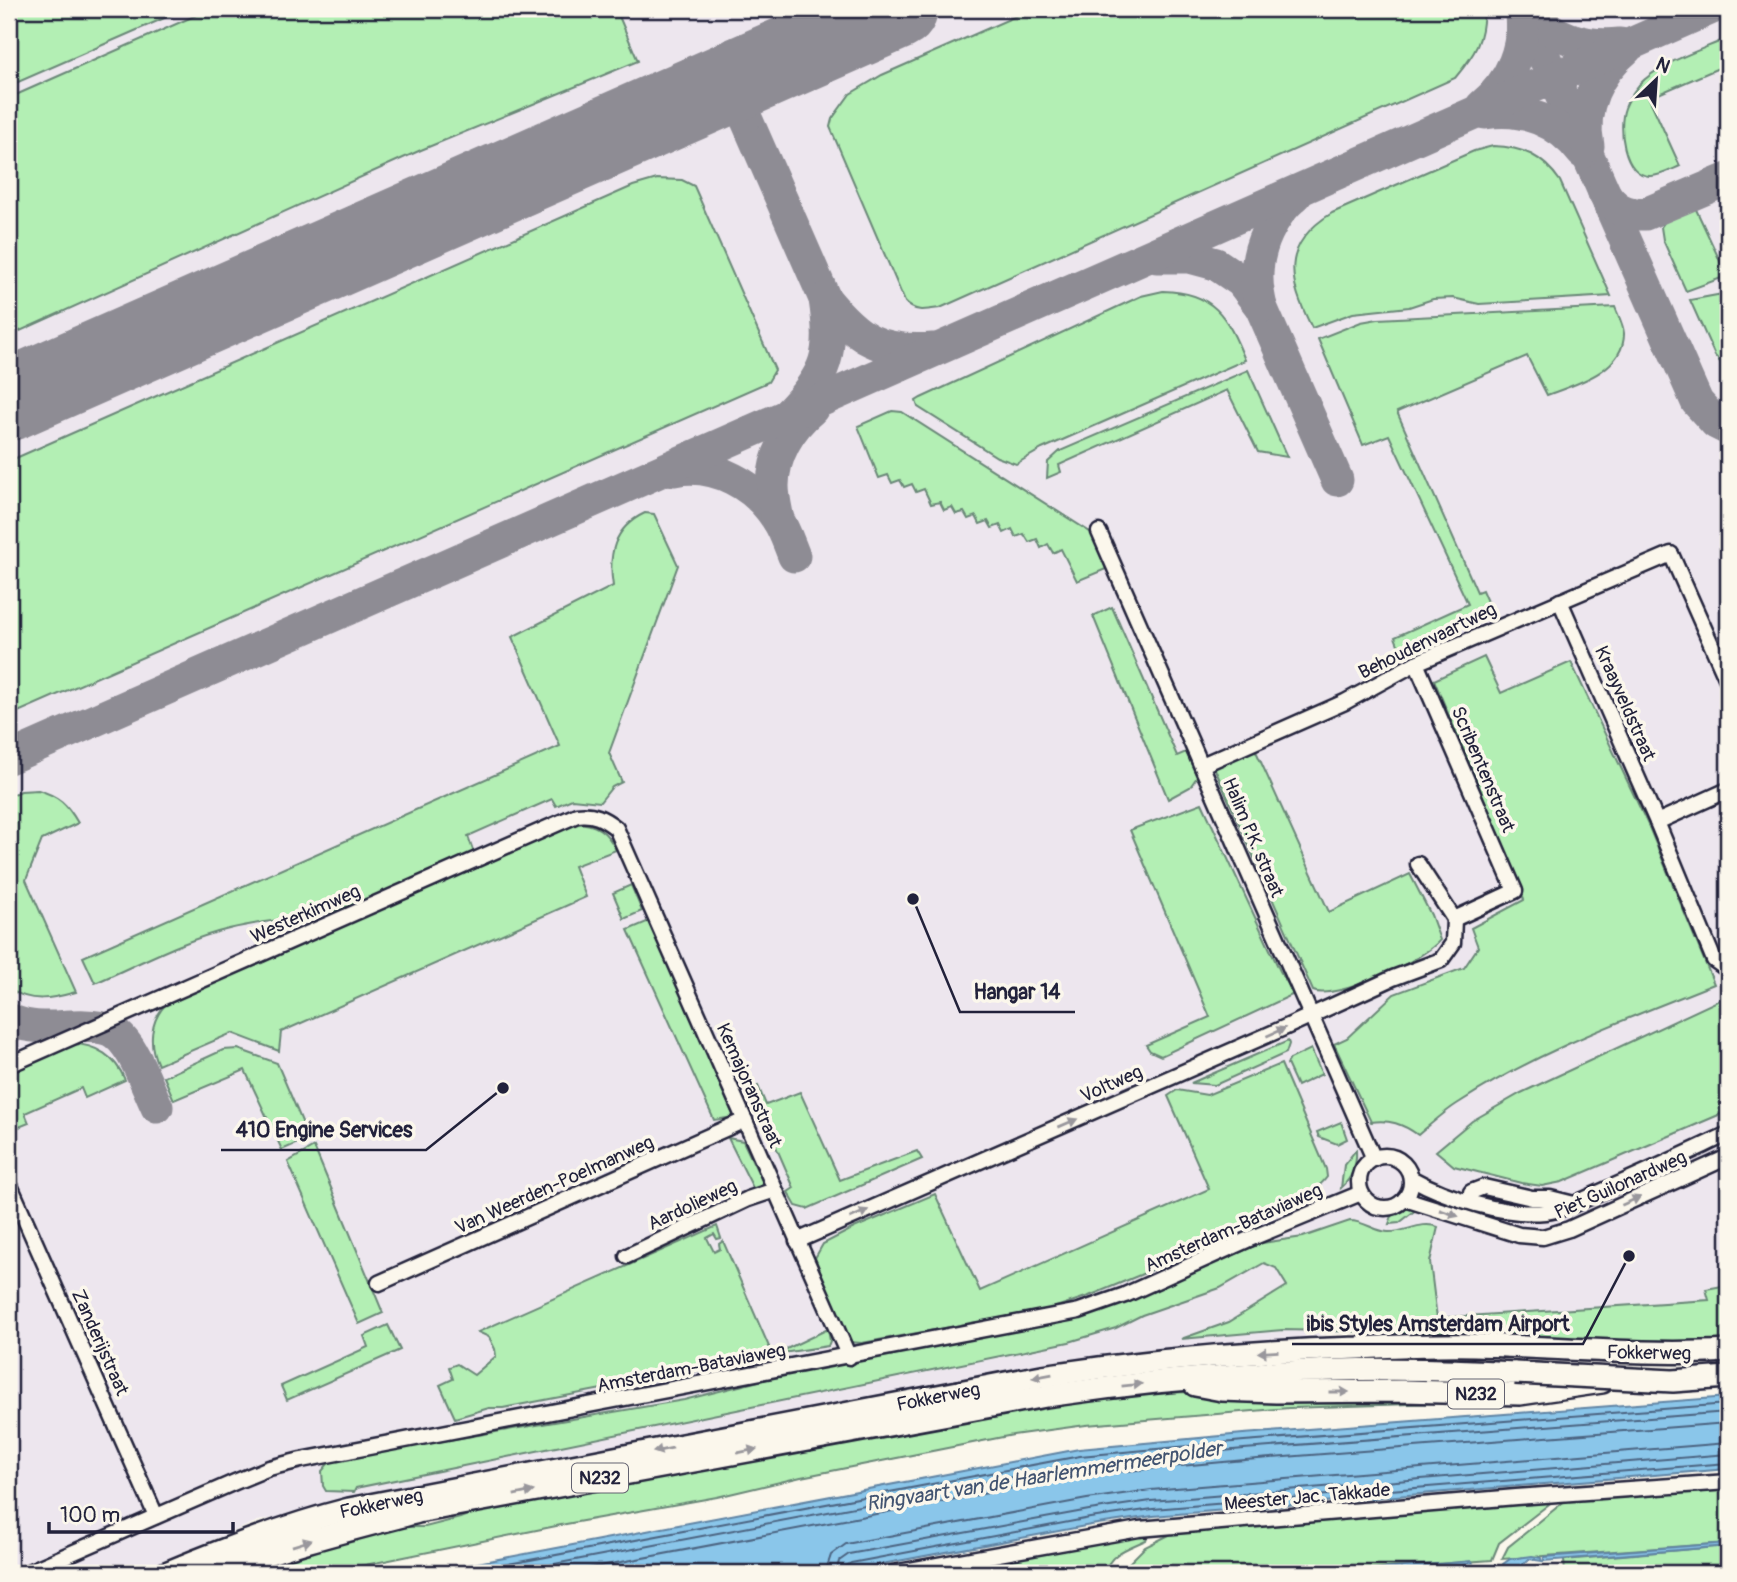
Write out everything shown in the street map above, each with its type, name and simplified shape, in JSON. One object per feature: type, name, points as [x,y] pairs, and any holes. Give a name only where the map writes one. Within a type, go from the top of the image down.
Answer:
[{"type":"main road","name":"Fokkerweg","points":[[166,1573],[220,1550],[349,1509],[1042,1376],[1120,1364],[1224,1354],[1397,1346],[1473,1345],[1650,1353],[1728,1351]]},
{"type":"main road","name":"N232","points":[[1172,1380],[1222,1390],[1520,1394],[1614,1380],[1728,1368]]},
{"type":"main road","name":"Fokkerweg","points":[[214,1573],[295,1545],[418,1512],[992,1405],[1096,1389],[1241,1374],[1368,1369],[1673,1381],[1728,1377]]},
{"type":"street","name":"Halim P.K. straat","points":[[1099,532],[1374,1159]]},
{"type":"street","name":"Behoudenvaartweg","points":[[1202,765],[1345,702],[1416,663],[1671,554],[1728,682]]},
{"type":"street","name":"Kraayveldstraat","points":[[1560,601],[1657,821],[1714,960],[1728,970]]},
{"type":"street","name":"Scribentenstraat","points":[[1416,663],[1515,891],[1454,919]]},
{"type":"street","points":[[1657,821],[1728,790]]},
{"type":"street","name":"Westerkimweg","points":[[9,1065],[578,814],[589,813],[603,817],[616,828]]},
{"type":"street","name":"Kemajoranstraat","points":[[616,828],[849,1357]]},
{"type":"street","points":[[1418,864],[1454,919]]},
{"type":"street","name":"Voltweg","points":[[797,1241],[1393,978],[1441,960],[1453,943],[1454,919]]},
{"type":"street","name":"Van Weerden-Poelmanweg","points":[[379,1283],[745,1120]]},
{"type":"street","name":"Piet Guilonardweg","points":[[1411,1178],[1430,1189],[1498,1209],[1545,1212],[1574,1204],[1728,1134]]},
{"type":"street","points":[[1383,1156],[1393,1157],[1401,1162],[1408,1169],[1411,1178],[1405,1199],[1385,1208],[1375,1206],[1361,1193],[1359,1183],[1360,1173],[1366,1165],[1383,1156]]},
{"type":"street","name":"Piet Guilonardweg","points":[[1405,1199],[1510,1233],[1543,1237],[1569,1229],[1728,1157]]},
{"type":"street","name":"Zanderijstraat","points":[[9,1183],[156,1516]]},
{"type":"street","name":"Piet Guilonardweg","points":[[1456,1196],[1484,1187],[1574,1204]]},
{"type":"street","name":"Aardolieweg","points":[[627,1256],[748,1199],[775,1190]]},
{"type":"street","name":"Piet Guilonardweg","points":[[1471,1192],[1528,1212]]},
{"type":"street","name":"Amsterdam-Bataviaweg","points":[[26,1573],[269,1468],[301,1460],[1079,1311],[1125,1295],[1361,1193]]},
{"type":"street","name":"Meester Jac. Takkade","points":[[893,1573],[1139,1529],[1728,1482]]},
{"type":"shaded area","points":[[9,9],[1728,9],[1728,1314],[1382,1326],[991,1386],[258,1521],[134,1573],[9,1573]]},
{"type":"green space","points":[[9,9],[185,9],[9,86]]},
{"type":"green space","points":[[210,9],[616,9],[638,61],[421,150],[9,336],[9,98]]},
{"type":"green space","points":[[1032,9],[1484,9],[1477,46],[1455,78],[940,308],[913,308],[905,302],[830,127],[832,119],[850,94],[882,75]]},
{"type":"green space","points":[[1728,38],[1728,64],[1649,98],[1680,166],[1657,175],[1640,173],[1628,159],[1622,126],[1626,105],[1633,93],[1657,70]]},
{"type":"green space","points":[[1493,146],[1514,148],[1531,154],[1553,172],[1560,181],[1611,296],[1479,304],[1453,298],[1433,299],[1409,307],[1353,313],[1312,328],[1298,294],[1294,265],[1296,251],[1315,225],[1332,213],[1474,151]]},
{"type":"green space","points":[[657,179],[682,180],[694,186],[775,370],[768,382],[9,716],[9,461],[633,186]]},
{"type":"green space","points":[[1694,205],[1727,276],[1686,291],[1663,240],[1661,227],[1668,217]]},
{"type":"green space","points":[[1163,291],[1195,296],[1216,309],[1232,331],[1245,360],[1042,449],[1016,464],[997,457],[918,407],[916,401],[921,398],[1141,296]]},
{"type":"green space","points":[[1728,293],[1728,371],[1715,356],[1690,300]]},
{"type":"green space","points":[[1615,307],[1624,333],[1622,346],[1607,367],[1583,381],[1547,395],[1527,356],[1397,412],[1477,592],[1482,590],[1491,611],[1401,652],[1395,637],[1468,604],[1389,435],[1363,445],[1318,339],[1361,322],[1378,319]]},
{"type":"green space","points":[[1248,370],[1287,457],[1258,452],[1227,390],[1059,465],[1061,472],[1047,478],[1048,462],[1060,451]]},
{"type":"green space","points":[[892,411],[902,412],[1093,534],[1106,569],[1077,581],[1061,549],[1053,553],[1048,544],[1041,548],[1037,539],[1029,542],[1024,534],[1016,537],[1012,529],[1004,533],[1000,525],[992,528],[988,521],[980,524],[976,516],[968,519],[964,512],[956,514],[952,507],[944,510],[940,502],[931,504],[924,489],[916,492],[912,484],[904,487],[900,480],[892,483],[888,475],[879,478],[858,426]]},
{"type":"green space","points":[[645,513],[654,514],[678,565],[609,753],[622,782],[612,787],[600,802],[572,799],[556,806],[552,799],[468,836],[474,853],[351,907],[212,934],[95,983],[83,957],[560,746],[512,637],[613,586],[611,564],[615,544],[626,526]]},
{"type":"green space","points":[[1112,607],[1177,756],[1186,752],[1197,777],[1190,787],[1168,799],[1093,616]]},
{"type":"green space","points":[[1484,657],[1501,693],[1571,662],[1649,827],[1714,984],[1616,1023],[1520,1067],[1454,1106],[1418,1135],[1396,1123],[1371,1122],[1334,1044],[1347,1038],[1394,994],[1464,968],[1478,947],[1471,928],[1524,900],[1514,870],[1434,680]]},
{"type":"green space","points":[[1255,749],[1329,912],[1410,874],[1431,915],[1440,940],[1417,958],[1379,977],[1340,990],[1324,993],[1313,991],[1214,767]]},
{"type":"green space","points":[[38,790],[62,802],[78,823],[42,840],[26,880],[76,992],[33,998],[9,989],[9,796],[21,791]]},
{"type":"green space","points":[[1202,803],[1280,971],[1294,994],[1161,1056],[1150,1051],[1146,1045],[1210,1017],[1130,830]]},
{"type":"green space","points":[[574,823],[600,829],[616,850],[574,866],[586,897],[281,1032],[279,1051],[232,1033],[158,1065],[152,1033],[166,1004]]},
{"type":"green space","points":[[631,885],[642,911],[624,919],[613,893]]},
{"type":"green space","points":[[649,921],[734,1117],[714,1120],[628,930]]},
{"type":"green space","points":[[1728,996],[1728,1111],[1562,1182],[1542,1186],[1454,1166],[1436,1151],[1472,1121],[1521,1093]]},
{"type":"green space","points":[[1288,1041],[1286,1053],[1215,1085],[1191,1083]]},
{"type":"green space","points":[[72,1044],[89,1046],[104,1053],[116,1065],[125,1080],[85,1098],[81,1088],[25,1113],[29,1123],[9,1131],[9,1072]]},
{"type":"green space","points":[[238,1049],[277,1063],[309,1138],[282,1150],[245,1070],[174,1100],[164,1077],[223,1050]]},
{"type":"green space","points":[[1311,1049],[1322,1074],[1297,1086],[1287,1064],[1290,1059]]},
{"type":"green space","points":[[1281,1064],[1327,1177],[1312,1191],[1281,1211],[1140,1275],[1050,1309],[862,1343],[849,1342],[815,1258],[823,1244],[935,1194],[980,1291],[1209,1189],[1168,1096],[1177,1090],[1207,1095]]},
{"type":"green space","points":[[758,1086],[766,1105],[800,1092],[840,1180],[917,1151],[922,1159],[807,1209],[796,1206],[788,1192],[794,1188],[751,1089]]},
{"type":"green space","points":[[1341,1122],[1347,1139],[1337,1144],[1319,1137],[1317,1132]]},
{"type":"green space","points":[[728,1138],[743,1141],[764,1185],[759,1191],[753,1188]]},
{"type":"green space","points":[[314,1147],[383,1313],[359,1324],[288,1162]]},
{"type":"green space","points":[[1356,1150],[1353,1171],[1341,1188],[1344,1165]]},
{"type":"green space","points":[[1406,1209],[1417,1209],[1399,1223],[1389,1224],[1392,1216]]},
{"type":"green space","points":[[1350,1221],[1388,1232],[1426,1225],[1438,1227],[1430,1262],[1437,1318],[1709,1300],[1706,1289],[1728,1285],[1728,1340],[1704,1343],[1581,1342],[1511,1335],[1283,1330],[1181,1339],[1229,1322],[1287,1286],[1276,1268],[1264,1263],[1220,1288],[1142,1315],[1116,1328],[1069,1342],[356,1488],[354,1492],[326,1491],[323,1486],[322,1471],[331,1460],[684,1400],[787,1374],[1051,1324],[1097,1311],[1262,1243],[1303,1237]]},
{"type":"green space","points":[[717,1226],[721,1238],[717,1239],[714,1234],[707,1238],[714,1252],[720,1249],[719,1244],[723,1241],[773,1356],[503,1408],[489,1408],[455,1418],[440,1385],[453,1379],[449,1367],[457,1364],[474,1375],[496,1356],[489,1337],[478,1332]]},
{"type":"green space","points":[[388,1325],[400,1350],[287,1400],[281,1386],[368,1347],[364,1336]]},
{"type":"green space","points":[[828,1329],[828,1346],[776,1354]]},
{"type":"green space","points":[[1184,1392],[1287,1399],[1471,1402],[1289,1408],[1086,1425],[1013,1435],[801,1477],[717,1497],[566,1524],[326,1573],[236,1573],[297,1554],[403,1527],[425,1527],[460,1518],[485,1508],[1083,1399]]},
{"type":"green space","points":[[1728,1488],[1728,1543],[1502,1559],[1508,1547],[1566,1500]]},
{"type":"green space","points":[[1553,1501],[1499,1543],[1492,1560],[1313,1573],[1119,1573],[1145,1547],[1175,1532]]},
{"type":"green space","points":[[1144,1534],[1146,1540],[1115,1556],[1105,1573],[922,1573]]},
{"type":"green space","points":[[1728,1546],[1728,1573],[1565,1573],[1564,1560]]},
{"type":"water","name":"Ringvaart van de Haarlemmermeerpolder","points":[[1728,1397],[1728,1469],[1153,1516],[834,1573],[425,1573],[1079,1449]]},
{"type":"water","points":[[1728,1543],[1728,1546],[1544,1561],[1544,1557]]},
{"type":"water","points":[[1532,1556],[1541,1558],[1542,1561],[1529,1559],[1516,1572],[1507,1573],[1503,1564],[1510,1559]]},
{"type":"water","points":[[1472,1561],[1473,1564],[1371,1573],[1371,1570]]},
{"type":"taxiway","points":[[1482,106],[1509,75],[1519,50],[1522,23],[1520,9]]},
{"type":"taxiway","points":[[1523,9],[1697,402],[1716,423],[1728,429]]},
{"type":"taxiway","points":[[1528,9],[1546,27],[1569,38],[1594,44],[1620,44]]},
{"type":"taxiway","points":[[9,758],[1710,9]]},
{"type":"taxiway","points":[[1588,146],[1586,118],[1593,92],[1607,69],[1626,49]]},
{"type":"taxiway","points":[[745,116],[744,101],[748,89],[765,67]]},
{"type":"taxiway","points":[[694,98],[728,101],[745,116],[825,299],[828,334],[825,362],[812,386],[789,413]]},
{"type":"taxiway","points":[[1485,113],[1513,112],[1539,119],[1562,132],[1582,152]]},
{"type":"taxiway","points":[[1604,193],[1621,210],[1645,214],[1728,179]]},
{"type":"taxiway","points":[[1261,307],[1257,279],[1259,255],[1273,222],[1296,195]]},
{"type":"taxiway","points":[[1157,257],[1190,257],[1216,264],[1241,281],[1261,307],[1337,480]]},
{"type":"taxiway","points":[[825,299],[848,324],[871,340],[898,349],[933,349]]},
{"type":"taxiway","points":[[778,520],[773,490],[779,453],[796,425],[812,409]]},
{"type":"taxiway","points":[[674,470],[689,468],[719,473],[746,487],[769,507],[785,533],[794,556]]},
{"type":"taxiway","points":[[9,1019],[32,1026],[90,1026],[110,1030],[132,1053],[157,1107]]},
{"type":"runway","points":[[9,400],[897,9]]},
{"type":"place","name":"Hangar 14","points":[[913,899]]},
{"type":"place","name":"410 Engine Services","points":[[503,1088]]},
{"type":"place","name":"ibis Styles Amsterdam Airport","points":[[1629,1256]]}]
